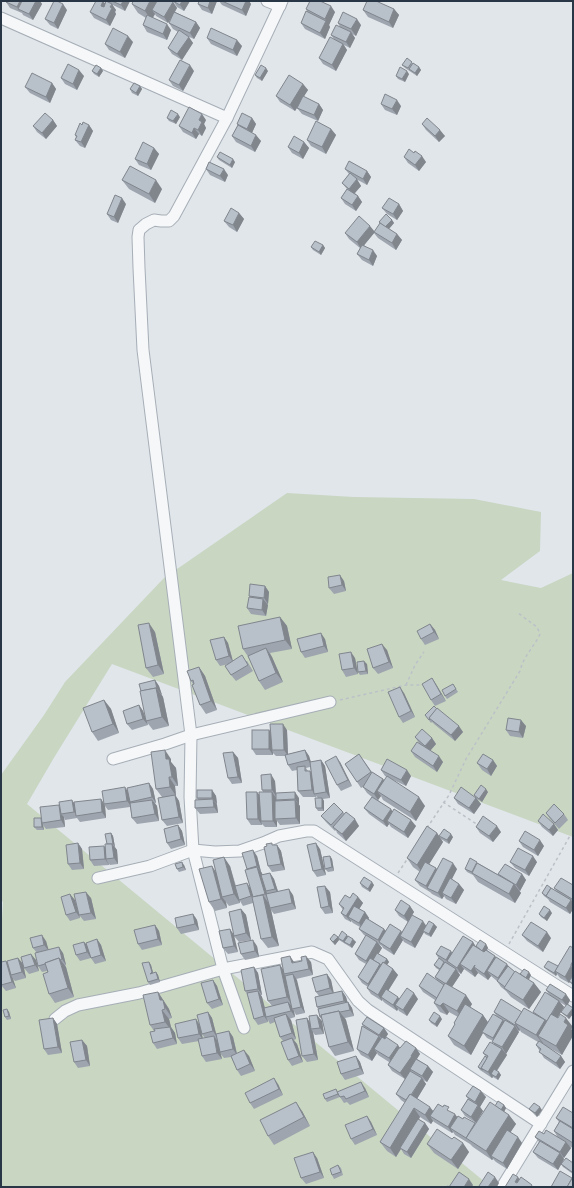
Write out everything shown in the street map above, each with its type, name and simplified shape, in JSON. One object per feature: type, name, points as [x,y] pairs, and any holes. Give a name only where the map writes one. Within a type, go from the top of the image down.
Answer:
[{"type":"street","points":[[244,1028],[223,969],[192,850],[190,796],[191,735],[143,350],[138,236],[140,230],[146,224],[154,220],[169,221],[174,216],[227,118],[281,3],[267,1]]},
{"type":"street","points":[[1,18],[227,118]]},
{"type":"street","points":[[113,759],[191,735],[330,702]]},
{"type":"street","points":[[98,878],[150,866],[192,850],[215,852],[240,851],[279,836],[314,831],[505,951],[573,996]]},
{"type":"street","points":[[56,1019],[65,1011],[78,1006],[139,993],[223,969],[312,952],[328,959],[358,1001],[368,1010],[541,1124]]},
{"type":"street","points":[[502,1187],[573,1071]]},
{"type":"path","points":[[427,828],[456,782],[466,759],[520,671],[521,664],[537,641],[540,634],[537,627],[518,613]]},
{"type":"path","points":[[406,685],[415,665],[424,652]]},
{"type":"path","points":[[330,702],[406,685],[428,684]]},
{"type":"path","points":[[443,802],[478,825]]},
{"type":"path","points":[[505,951],[571,834]]},
{"type":"path","points":[[394,881],[410,854]]},
{"type":"green space","points":[[287,493],[354,497],[474,499],[541,512],[540,551],[501,580],[541,588],[573,573],[573,837],[112,664],[27,804],[491,1187],[1,1187],[1,936],[3,902],[1,900],[1,775],[44,715],[65,682],[164,578]]},
{"type":"building","points":[[20,1],[17,7],[6,2]]},
{"type":"building","points":[[22,1],[36,1],[29,14],[18,9]]},
{"type":"building","points":[[54,1],[63,4],[54,23],[45,19]]},
{"type":"building","points":[[96,1],[103,1],[101,6],[104,7],[106,1],[112,4],[110,7],[112,8],[106,20],[90,12]]},
{"type":"building","points":[[112,1],[123,1],[121,5]]},
{"type":"building","points":[[133,1],[150,1],[145,11],[132,4]]},
{"type":"building","points":[[157,1],[173,2],[164,17],[152,10]]},
{"type":"building","points":[[173,1],[182,1],[180,5]]},
{"type":"building","points":[[199,1],[210,1],[208,8],[198,4]]},
{"type":"building","points":[[222,1],[246,1],[242,10]]},
{"type":"building","points":[[310,1],[320,1],[331,6],[325,19],[306,9]]},
{"type":"building","points":[[367,1],[376,1],[394,9],[389,22],[363,10]]},
{"type":"building","points":[[306,11],[326,21],[320,33],[301,23]]},
{"type":"building","points":[[174,12],[196,22],[190,33],[169,23]]},
{"type":"building","points":[[343,12],[357,19],[351,29],[338,23]]},
{"type":"building","points":[[147,15],[167,24],[163,34],[143,25]]},
{"type":"building","points":[[336,25],[351,32],[346,42],[331,35]]},
{"type":"building","points":[[113,28],[128,36],[120,52],[105,44]]},
{"type":"building","points":[[211,28],[237,40],[233,50],[207,38]]},
{"type":"building","points":[[179,30],[189,37],[177,54],[168,48]]},
{"type":"building","points":[[330,37],[343,44],[332,65],[319,58]]},
{"type":"building","points":[[407,58],[412,62],[408,68],[402,65]]},
{"type":"building","points":[[180,60],[190,65],[179,85],[169,80]]},
{"type":"building","points":[[413,63],[419,67],[415,73],[409,69]]},
{"type":"building","points":[[68,64],[79,70],[73,84],[61,78]]},
{"type":"building","points":[[96,65],[101,68],[97,74],[92,71]]},
{"type":"building","points":[[261,65],[266,68],[260,78],[255,75]]},
{"type":"building","points":[[400,67],[407,71],[402,79],[396,76]]},
{"type":"building","points":[[32,73],[52,83],[46,97],[25,87]]},
{"type":"building","points":[[289,75],[303,84],[290,105],[276,96]]},
{"type":"building","points":[[134,83],[140,86],[136,93],[130,89]]},
{"type":"building","points":[[385,94],[397,100],[392,109],[381,104]]},
{"type":"building","points":[[303,96],[319,104],[314,115],[297,108]]},
{"type":"building","points":[[189,107],[202,114],[199,120],[202,122],[198,130],[194,128],[192,133],[179,126]]},
{"type":"building","points":[[171,110],[178,114],[173,121],[167,118]]},
{"type":"building","points":[[45,113],[53,120],[42,133],[33,126]]},
{"type":"building","points":[[242,113],[252,118],[247,129],[237,124]]},
{"type":"building","points":[[427,118],[440,130],[435,136],[422,124]]},
{"type":"building","points":[[316,121],[331,129],[322,147],[307,140]]},
{"type":"building","points":[[83,122],[89,125],[81,142],[75,140],[77,136],[75,135],[80,123],[82,125]]},
{"type":"building","points":[[238,125],[256,135],[251,146],[232,136]]},
{"type":"building","points":[[294,136],[304,142],[299,153],[288,147]]},
{"type":"building","points":[[143,142],[154,148],[147,164],[135,159]]},
{"type":"building","points":[[409,149],[422,156],[415,165],[404,157]]},
{"type":"building","points":[[220,152],[233,159],[230,165],[217,157]]},
{"type":"building","points":[[349,161],[367,171],[363,179],[345,169]]},
{"type":"building","points":[[209,162],[224,169],[220,176],[206,169]]},
{"type":"building","points":[[130,166],[156,180],[149,194],[122,180]]},
{"type":"building","points":[[350,173],[357,179],[349,189],[342,183]]},
{"type":"building","points":[[347,189],[358,196],[352,205],[341,198]]},
{"type":"building","points":[[115,195],[122,198],[114,217],[107,214]]},
{"type":"building","points":[[389,198],[399,204],[393,214],[382,208]]},
{"type":"building","points":[[231,208],[239,213],[233,225],[224,221]]},
{"type":"building","points":[[386,214],[392,220],[385,227],[379,222]]},
{"type":"building","points":[[359,216],[370,226],[357,242],[345,233]]},
{"type":"building","points":[[380,223],[397,234],[392,243],[374,232]]},
{"type":"building","points":[[315,241],[323,245],[319,252],[311,247]]},
{"type":"building","points":[[362,245],[373,250],[369,260],[357,254]]},
{"type":"building","points":[[340,575],[342,585],[329,588],[328,577]]},
{"type":"building","points":[[250,584],[265,586],[264,598],[249,596]]},
{"type":"building","points":[[249,597],[263,599],[262,610],[247,608]]},
{"type":"building","points":[[280,617],[285,640],[243,649],[238,626]]},
{"type":"building","points":[[149,623],[158,665],[146,668],[138,625]]},
{"type":"building","points":[[430,624],[434,632],[421,639],[417,631]]},
{"type":"building","points":[[321,633],[324,646],[301,652],[297,639]]},
{"type":"building","points":[[224,637],[229,656],[216,660],[210,640]]},
{"type":"building","points":[[382,644],[389,662],[373,668],[367,649]]},
{"type":"building","points":[[266,648],[276,673],[259,681],[248,656]]},
{"type":"building","points":[[351,652],[354,668],[342,670],[339,654]]},
{"type":"building","points":[[242,655],[248,665],[231,675],[225,666]]},
{"type":"building","points":[[364,661],[366,671],[358,672],[357,662]]},
{"type":"building","points":[[199,667],[211,701],[200,705],[192,685],[194,684],[193,680],[191,681],[187,671]]},
{"type":"building","points":[[432,678],[441,694],[431,700],[422,684]]},
{"type":"building","points":[[155,680],[157,689],[141,691],[139,684]]},
{"type":"building","points":[[453,684],[456,689],[445,696],[442,690]]},
{"type":"building","points":[[400,687],[411,711],[399,717],[388,692]]},
{"type":"building","points":[[156,688],[162,717],[146,721],[140,691]]},
{"type":"building","points":[[104,700],[113,724],[92,732],[83,708]]},
{"type":"building","points":[[139,705],[143,719],[127,724],[123,711]]},
{"type":"building","points":[[434,706],[437,709],[429,720],[425,715]]},
{"type":"building","points":[[437,708],[459,726],[451,735],[429,718]]},
{"type":"building","points":[[508,718],[521,720],[519,732],[506,730]]},
{"type":"building","points":[[270,724],[283,724],[284,750],[272,750]]},
{"type":"building","points":[[422,729],[432,738],[425,746],[415,737]]},
{"type":"building","points":[[252,730],[269,730],[269,749],[252,749]]},
{"type":"building","points":[[417,742],[439,756],[433,766],[411,751]]},
{"type":"building","points":[[165,750],[166,759],[169,759],[172,777],[169,777],[170,787],[156,789],[151,752]]},
{"type":"building","points":[[305,750],[308,760],[288,765],[285,755]]},
{"type":"building","points":[[233,752],[238,777],[228,778],[223,753]]},
{"type":"building","points":[[359,754],[371,772],[357,782],[345,764]]},
{"type":"building","points":[[483,754],[493,760],[487,769],[477,763]]},
{"type":"building","points":[[336,756],[348,780],[337,785],[325,762]]},
{"type":"building","points":[[387,759],[407,770],[401,780],[381,770]]},
{"type":"building","points":[[321,760],[326,792],[314,794],[310,762]]},
{"type":"building","points":[[305,766],[305,771],[310,771],[312,790],[298,791],[297,767]]},
{"type":"building","points":[[372,772],[383,779],[374,794],[363,787]]},
{"type":"building","points":[[271,774],[272,790],[262,790],[261,775]]},
{"type":"building","points":[[387,776],[419,797],[410,812],[377,791]]},
{"type":"building","points":[[149,783],[152,797],[130,802],[127,788]]},
{"type":"building","points":[[481,785],[486,789],[479,799],[474,795]]},
{"type":"building","points":[[125,787],[127,801],[104,804],[102,791]]},
{"type":"building","points":[[461,787],[476,798],[469,808],[454,798]]},
{"type":"building","points":[[197,790],[212,790],[212,798],[197,798]]},
{"type":"building","points":[[246,792],[257,792],[258,819],[247,819]]},
{"type":"building","points":[[259,792],[272,792],[273,821],[261,821]]},
{"type":"building","points":[[295,792],[295,799],[276,800],[276,793]]},
{"type":"building","points":[[175,795],[179,817],[162,820],[158,798]]},
{"type":"building","points":[[372,797],[391,809],[383,821],[364,808]]},
{"type":"building","points":[[315,798],[322,798],[322,808],[316,808]]},
{"type":"building","points":[[101,799],[102,812],[76,816],[74,802]]},
{"type":"building","points":[[213,799],[214,807],[195,808],[195,800]]},
{"type":"building","points":[[72,800],[74,812],[61,814],[59,802]]},
{"type":"building","points":[[152,800],[155,814],[132,818],[130,803]]},
{"type":"building","points":[[295,800],[296,818],[275,819],[275,801]]},
{"type":"building","points":[[334,803],[343,812],[331,825],[321,816]]},
{"type":"building","points":[[554,804],[564,814],[555,823],[546,813]]},
{"type":"building","points":[[59,805],[61,820],[42,823],[40,807]]},
{"type":"building","points":[[394,809],[411,820],[404,832],[387,821]]},
{"type":"building","points":[[346,812],[355,819],[342,834],[333,827]]},
{"type":"building","points":[[543,814],[554,824],[549,830],[538,821]]},
{"type":"building","points":[[483,816],[497,826],[489,836],[476,827]]},
{"type":"building","points":[[34,818],[41,818],[42,827],[34,827]]},
{"type":"building","points":[[178,825],[181,839],[167,843],[164,829]]},
{"type":"building","points":[[427,826],[437,833],[417,865],[407,858]]},
{"type":"building","points":[[444,829],[451,834],[447,840],[439,836]]},
{"type":"building","points":[[525,831],[540,840],[534,850],[519,841]]},
{"type":"building","points":[[111,833],[113,844],[107,844],[105,834]]},
{"type":"building","points":[[78,843],[80,863],[68,864],[66,845]]},
{"type":"building","points":[[272,843],[272,845],[277,845],[281,864],[268,866],[264,847],[267,846],[266,844]]},
{"type":"building","points":[[316,843],[322,869],[313,871],[307,845]]},
{"type":"building","points":[[105,844],[112,844],[114,858],[106,859]]},
{"type":"building","points":[[104,846],[105,859],[90,860],[89,847]]},
{"type":"building","points":[[518,848],[533,856],[525,870],[510,862]]},
{"type":"building","points":[[253,850],[257,866],[247,869],[242,853]]},
{"type":"building","points":[[330,856],[332,867],[325,869],[323,857]]},
{"type":"building","points":[[224,857],[234,894],[222,897],[213,860]]},
{"type":"building","points":[[443,858],[453,863],[438,893],[427,888]]},
{"type":"building","points":[[470,858],[477,862],[472,872],[465,869]]},
{"type":"building","points":[[182,862],[183,867],[177,869],[175,864]]},
{"type":"building","points":[[425,862],[436,868],[426,886],[415,880]]},
{"type":"building","points":[[477,863],[514,884],[509,894],[472,873]]},
{"type":"building","points":[[505,864],[522,874],[516,885],[498,874]]},
{"type":"building","points":[[212,866],[221,899],[209,902],[199,869]]},
{"type":"building","points":[[257,867],[265,894],[253,897],[245,870]]},
{"type":"building","points":[[270,873],[275,889],[266,891],[261,875]]},
{"type":"building","points":[[364,877],[372,882],[368,889],[360,883]]},
{"type":"building","points":[[450,878],[459,884],[451,898],[442,893]]},
{"type":"building","points":[[561,878],[573,885],[572,899],[554,888]]},
{"type":"building","points":[[247,883],[251,896],[239,900],[235,886]]},
{"type":"building","points":[[547,885],[551,888],[546,896],[542,893]]},
{"type":"building","points":[[325,886],[329,906],[321,908],[317,887]]},
{"type":"building","points":[[551,888],[571,900],[566,908],[546,896]]},
{"type":"building","points":[[289,889],[292,903],[270,908],[266,894]]},
{"type":"building","points":[[86,892],[91,913],[79,915],[74,894]]},
{"type":"building","points":[[353,893],[358,897],[346,916],[341,913],[344,908],[339,904],[345,895],[350,898]]},
{"type":"building","points":[[70,894],[76,912],[66,915],[61,897]]},
{"type":"building","points":[[263,895],[272,937],[261,939],[252,897]]},
{"type":"building","points":[[401,900],[410,906],[404,916],[395,910]]},
{"type":"building","points":[[354,906],[365,912],[359,923],[348,917]]},
{"type":"building","points":[[544,906],[550,910],[544,918],[539,914]]},
{"type":"building","points":[[241,909],[246,933],[234,936],[229,912]]},
{"type":"building","points":[[193,914],[195,924],[177,928],[175,918]]},
{"type":"building","points":[[412,915],[423,921],[411,942],[400,936]]},
{"type":"building","points":[[366,918],[384,929],[378,940],[359,929]]},
{"type":"building","points":[[429,921],[434,924],[429,934],[423,931]]},
{"type":"building","points":[[531,922],[547,932],[538,946],[522,935]]},
{"type":"building","points":[[390,924],[401,931],[390,949],[379,942]]},
{"type":"building","points":[[155,925],[158,939],[138,944],[134,930]]},
{"type":"building","points":[[230,929],[234,946],[223,948],[219,931]]},
{"type":"building","points":[[342,931],[347,935],[343,941],[338,938]]},
{"type":"building","points":[[334,934],[338,937],[333,942],[330,939]]},
{"type":"building","points":[[42,935],[44,945],[33,948],[30,938]]},
{"type":"building","points":[[366,935],[377,942],[366,961],[355,954]]},
{"type":"building","points":[[348,936],[353,939],[350,945],[344,942]]},
{"type":"building","points":[[463,936],[473,942],[457,968],[447,961]]},
{"type":"building","points":[[97,939],[101,955],[91,958],[86,943]]},
{"type":"building","points":[[253,940],[255,951],[241,954],[238,943]]},
{"type":"building","points":[[480,940],[486,944],[482,951],[476,946]]},
{"type":"building","points":[[84,942],[87,952],[76,955],[73,945]]},
{"type":"building","points":[[473,945],[484,952],[486,950],[495,956],[484,974],[474,967],[475,965],[471,971],[460,964]]},
{"type":"building","points":[[441,946],[451,951],[446,960],[436,954]]},
{"type":"building","points":[[570,946],[573,948],[573,961],[565,977],[555,971]]},
{"type":"building","points":[[59,947],[62,959],[60,960],[59,958],[38,966],[35,953]]},
{"type":"building","points":[[377,953],[387,959],[381,966],[373,960]]},
{"type":"building","points":[[31,954],[35,965],[24,968],[21,957]]},
{"type":"building","points":[[290,956],[292,963],[302,961],[301,957],[306,956],[309,969],[284,974],[281,958]]},
{"type":"building","points":[[496,957],[507,964],[498,978],[487,971]]},
{"type":"building","points":[[18,958],[22,972],[11,975],[7,961]]},
{"type":"building","points":[[59,958],[68,988],[49,994],[43,974],[48,972],[45,963]]},
{"type":"building","points":[[370,958],[380,964],[368,984],[358,977]]},
{"type":"building","points":[[439,958],[444,962],[440,969],[434,965]]},
{"type":"building","points":[[6,961],[12,982],[1,985],[1,962]]},
{"type":"building","points":[[548,961],[558,966],[554,973],[544,967]]},
{"type":"building","points":[[149,962],[152,972],[150,974],[156,972],[158,979],[148,982],[142,963]]},
{"type":"building","points":[[383,962],[393,969],[378,995],[367,988]]},
{"type":"building","points":[[445,962],[456,969],[446,984],[435,977]]},
{"type":"building","points":[[280,965],[287,997],[268,1001],[261,969]]},
{"type":"building","points":[[508,966],[515,972],[505,987],[497,981]]},
{"type":"building","points":[[254,967],[258,989],[245,991],[241,970]]},
{"type":"building","points":[[524,969],[529,972],[526,978],[520,974]]},
{"type":"building","points":[[515,971],[534,983],[523,1000],[504,988]]},
{"type":"building","points":[[427,973],[444,985],[437,998],[419,986]]},
{"type":"building","points":[[293,974],[301,1007],[292,1009],[285,976]]},
{"type":"building","points":[[327,974],[330,988],[316,992],[312,978]]},
{"type":"building","points":[[573,976],[573,984],[569,981]]},
{"type":"building","points":[[213,980],[219,999],[207,1003],[201,983]]},
{"type":"building","points":[[445,983],[466,995],[457,1011],[443,1003],[440,1006],[434,1003]]},
{"type":"building","points":[[550,984],[566,994],[562,1000],[546,990]]},
{"type":"building","points":[[407,988],[414,993],[403,1010],[395,1005]]},
{"type":"building","points":[[386,989],[398,997],[393,1005],[381,997]]},
{"type":"building","points":[[258,991],[264,1016],[254,1019],[247,993]]},
{"type":"building","points":[[342,991],[344,1001],[317,1007],[315,997]]},
{"type":"building","points":[[158,992],[160,1000],[163,1000],[165,1009],[162,1010],[165,1022],[150,1025],[143,995]]},
{"type":"building","points":[[545,992],[559,1001],[547,1021],[533,1012]]},
{"type":"building","points":[[501,999],[522,1012],[515,1025],[494,1012]]},
{"type":"building","points":[[288,1002],[291,1011],[266,1017],[264,1008]]},
{"type":"building","points":[[348,1002],[350,1010],[321,1015],[320,1017],[318,1009]]},
{"type":"building","points":[[465,1004],[483,1015],[464,1046],[448,1036]]},
{"type":"building","points":[[567,1004],[573,1008],[567,1016],[561,1012]]},
{"type":"building","points":[[524,1008],[545,1020],[536,1035],[515,1023]]},
{"type":"building","points":[[7,1009],[9,1016],[5,1017],[3,1010]]},
{"type":"building","points":[[339,1011],[348,1042],[329,1047],[321,1015]]},
{"type":"building","points":[[208,1012],[213,1031],[202,1034],[197,1015]]},
{"type":"building","points":[[434,1012],[440,1016],[435,1024],[429,1020]]},
{"type":"building","points":[[286,1014],[292,1033],[280,1037],[274,1018]]},
{"type":"building","points":[[493,1014],[503,1020],[493,1038],[482,1032]]},
{"type":"building","points":[[551,1014],[558,1018],[560,1014],[566,1018],[564,1022],[568,1025],[556,1046],[538,1036]]},
{"type":"building","points":[[317,1015],[320,1028],[311,1029],[309,1016]]},
{"type":"building","points":[[367,1017],[384,1028],[379,1035],[362,1024]]},
{"type":"building","points":[[53,1018],[58,1047],[44,1049],[39,1020]]},
{"type":"building","points":[[307,1018],[314,1054],[302,1056],[296,1020]]},
{"type":"building","points":[[196,1019],[199,1034],[178,1038],[175,1024]]},
{"type":"building","points":[[505,1020],[515,1026],[502,1047],[492,1042]]},
{"type":"building","points":[[362,1026],[379,1036],[368,1055],[357,1049]]},
{"type":"building","points":[[170,1027],[173,1038],[153,1043],[150,1032],[155,1031],[154,1029]]},
{"type":"building","points":[[229,1031],[233,1049],[220,1052],[216,1034]]},
{"type":"building","points":[[214,1036],[217,1053],[202,1056],[198,1039]]},
{"type":"building","points":[[382,1037],[385,1039],[386,1037],[398,1045],[389,1058],[374,1049]]},
{"type":"building","points":[[292,1038],[299,1056],[288,1060],[281,1042]]},
{"type":"building","points":[[82,1040],[86,1060],[74,1062],[70,1042]]},
{"type":"building","points":[[406,1041],[416,1048],[400,1073],[388,1065],[399,1048]]},
{"type":"building","points":[[539,1041],[561,1056],[556,1063],[539,1052],[541,1049],[536,1045]]},
{"type":"building","points":[[490,1042],[502,1049],[488,1072],[481,1068],[488,1056],[483,1053]]},
{"type":"building","points":[[244,1050],[250,1064],[237,1070],[231,1056]]},
{"type":"building","points":[[356,1056],[360,1068],[341,1074],[337,1062]]},
{"type":"building","points":[[485,1056],[487,1058],[481,1068],[483,1070],[478,1067]]},
{"type":"building","points":[[416,1059],[428,1066],[422,1076],[410,1069]]},
{"type":"building","points":[[494,1069],[499,1072],[496,1077],[491,1074]]},
{"type":"building","points":[[410,1071],[422,1078],[406,1100],[396,1094]]},
{"type":"building","points":[[274,1078],[279,1089],[250,1103],[245,1093]]},
{"type":"building","points":[[361,1082],[365,1091],[346,1099],[344,1096],[340,1097],[337,1092]]},
{"type":"building","points":[[473,1086],[481,1091],[475,1102],[466,1096]]},
{"type":"building","points":[[336,1089],[338,1094],[325,1099],[323,1094]]},
{"type":"building","points":[[410,1094],[430,1107],[425,1115],[414,1108],[390,1148],[380,1142]]},
{"type":"building","points":[[468,1099],[478,1105],[471,1117],[461,1110]]},
{"type":"building","points":[[498,1101],[504,1105],[501,1110],[495,1106]]},
{"type":"building","points":[[296,1102],[304,1117],[268,1136],[260,1120]]},
{"type":"building","points":[[490,1102],[509,1115],[486,1151],[466,1138]]},
{"type":"building","points":[[534,1103],[540,1107],[535,1113],[529,1109]]},
{"type":"building","points":[[438,1104],[443,1107],[444,1105],[449,1107],[447,1110],[455,1114],[448,1127],[430,1116]]},
{"type":"building","points":[[563,1107],[573,1113],[573,1128],[556,1118]]},
{"type":"building","points":[[367,1116],[373,1129],[351,1139],[345,1125]]},
{"type":"building","points":[[458,1116],[463,1119],[464,1117],[475,1123],[466,1138],[450,1128]]},
{"type":"building","points":[[418,1119],[425,1123],[407,1152],[400,1148]]},
{"type":"building","points":[[560,1121],[573,1129],[573,1143],[554,1131]]},
{"type":"building","points":[[437,1129],[452,1139],[454,1137],[463,1143],[451,1160],[427,1144]]},
{"type":"building","points":[[507,1130],[518,1137],[503,1163],[491,1156]]},
{"type":"building","points":[[546,1130],[566,1142],[560,1152],[535,1137],[539,1131],[544,1134]]},
{"type":"building","points":[[540,1141],[560,1153],[553,1164],[533,1152]]},
{"type":"building","points":[[313,1152],[320,1172],[301,1178],[294,1158]]},
{"type":"building","points":[[566,1158],[573,1163],[572,1172],[561,1164]]},
{"type":"building","points":[[338,1165],[341,1172],[332,1175],[330,1169]]},
{"type":"building","points":[[560,1171],[572,1178],[567,1187],[551,1187]]},
{"type":"building","points":[[459,1172],[469,1179],[464,1187],[449,1187]]},
{"type":"building","points":[[488,1172],[495,1177],[488,1187],[480,1187],[479,1186]]},
{"type":"building","points":[[513,1174],[518,1177],[515,1182],[517,1183],[521,1177],[532,1185],[531,1187],[505,1187]]},
{"type":"building","points":[[573,1177],[573,1187],[567,1187]]}]
